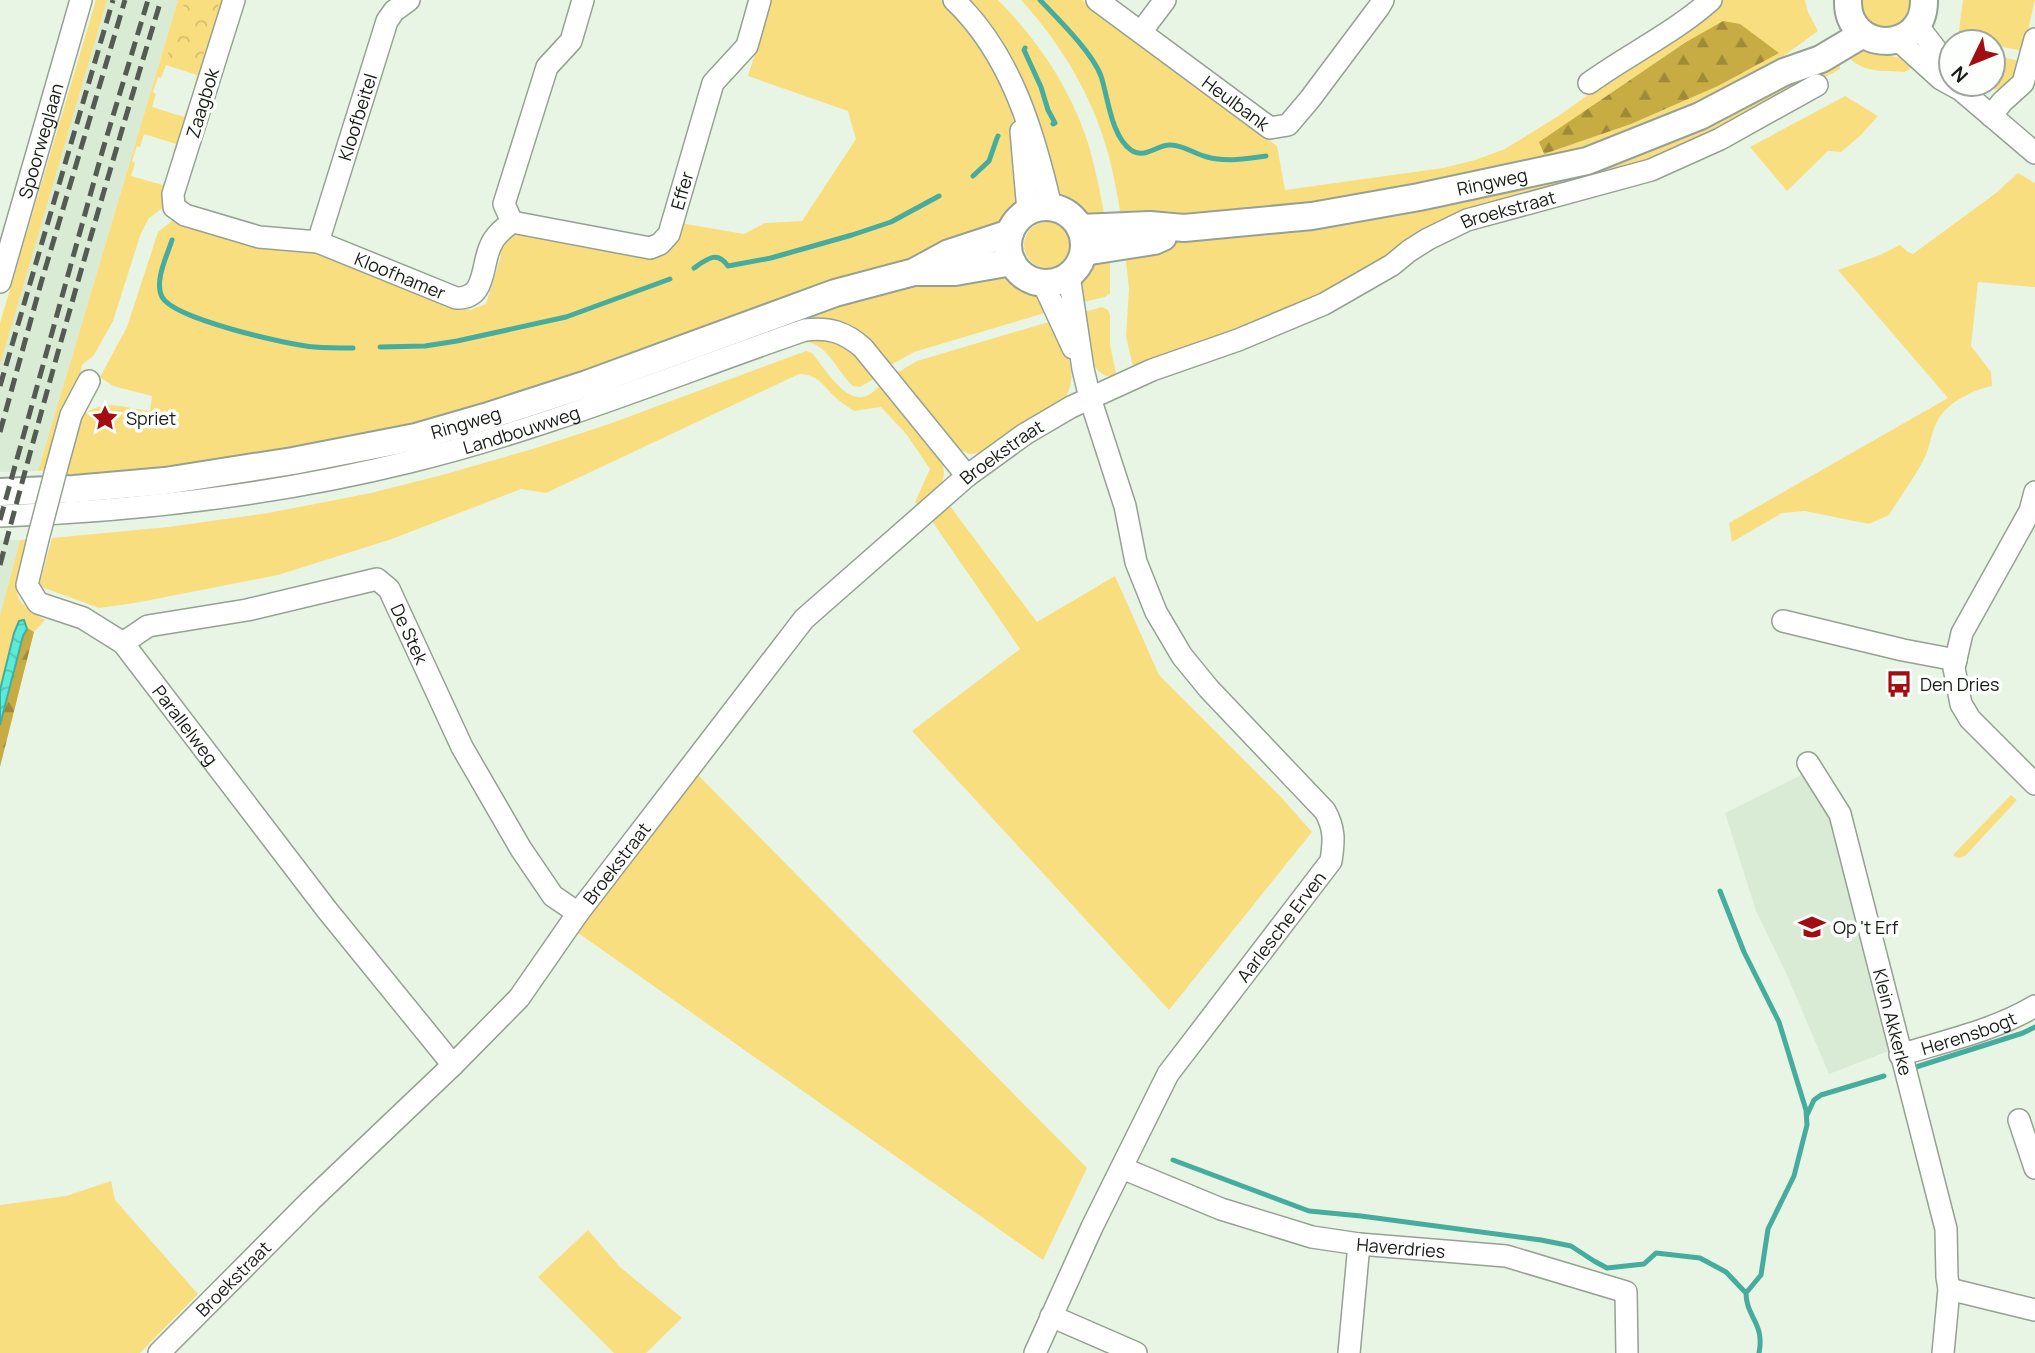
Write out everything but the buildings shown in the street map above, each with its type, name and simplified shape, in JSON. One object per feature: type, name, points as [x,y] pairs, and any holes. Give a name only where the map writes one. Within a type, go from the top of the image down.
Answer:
[{"type":"main road","points":[[1854,17],[1879,41],[1913,22]]},
{"type":"main road","name":"Ringweg","points":[[1082,240],[1154,241],[1184,228],[1312,216],[1419,197],[1587,161],[1700,116],[1784,72],[1812,46],[1854,17]]},
{"type":"main road","points":[[1039,209],[1063,211],[1073,218],[1082,240],[1080,263],[1063,280],[1051,283],[1026,278],[1012,262],[1008,245],[1016,221],[1039,209]]},
{"type":"main road","name":"Ringweg","points":[[0,492],[164,481],[293,461],[416,437],[587,384],[835,293],[914,271],[949,253],[1010,233]]},
{"type":"main road","name":"Ringweg","points":[[914,271],[955,272],[1012,262]]},
{"type":"street","name":"Spoorweglaan","points":[[0,282],[81,0]]},
{"type":"street","name":"Zaagbok","points":[[174,207],[173,194],[234,0]]},
{"type":"street","name":"Kloofbeitel","points":[[318,242],[387,21],[394,11],[409,0]]},
{"type":"street","points":[[512,222],[504,204],[547,66],[572,41],[583,0]]},
{"type":"street","name":"Effer","points":[[512,222],[649,248],[660,244],[669,234],[713,83],[747,46],[760,0]]},
{"type":"street","points":[[954,0],[986,37],[1005,69],[1028,123],[1039,157],[1039,209]]},
{"type":"street","name":"Heulbank","points":[[1097,0],[1270,128],[1288,125],[1382,0]]},
{"type":"street","points":[[1142,32],[1165,0]]},
{"type":"street","points":[[1589,83],[1691,18],[1711,0]]},
{"type":"street","points":[[1913,22],[1937,52]]},
{"type":"street","points":[[1913,22],[1937,71]]},
{"type":"street","points":[[1991,116],[2002,102],[2029,84],[2035,39]]},
{"type":"street","name":"Broekstraat","points":[[159,1353],[311,1200],[519,998],[578,913],[804,619],[967,476],[1026,434],[1071,407],[1152,370],[1238,340],[1324,304],[1392,265],[1409,251],[1447,229],[1468,220],[1651,170],[1720,139],[1817,85]]},
{"type":"street","points":[[1971,98],[2035,153]]},
{"type":"street","name":"Kloofhamer","points":[[174,207],[185,215],[259,237],[318,242],[456,298],[465,299],[479,288],[490,246],[496,236],[512,222]]},
{"type":"street","points":[[1069,275],[1090,398]]},
{"type":"street","points":[[1042,283],[1083,369]]},
{"type":"street","name":"Landbouwweg","points":[[0,516],[180,502],[298,486],[409,462],[516,432],[794,334],[823,328],[855,340],[863,348],[967,476]]},
{"type":"street","name":"Parallelweg","points":[[89,381],[71,415],[27,585],[38,603],[83,618],[123,643],[327,910],[453,1065]]},
{"type":"street","name":"Aarlesche Erven","points":[[1035,1353],[1168,1074],[1331,861],[1335,838],[1325,811],[1209,689],[1182,656],[1156,612],[1136,562],[1125,506],[1090,398]]},
{"type":"street","points":[[2033,506],[1962,633],[1954,668],[1961,704],[1970,719],[2035,784]]},
{"type":"street","name":"De Stek","points":[[123,643],[148,626],[247,610],[377,579],[389,589],[462,747],[521,849],[553,896],[578,913]]},
{"type":"street","points":[[1783,621],[1956,660]]},
{"type":"street","name":"Klein Akkerke","points":[[1808,763],[1840,814],[1946,1229],[1949,1289],[1943,1353]]},
{"type":"street","name":"Herensbogt","points":[[1900,1055],[2017,1017],[2035,1006]]},
{"type":"street","points":[[2019,1120],[2035,1168]]},
{"type":"street","name":"Haverdries","points":[[1122,1168],[1221,1209],[1312,1237],[1359,1244],[1506,1256],[1626,1292],[1627,1353]]},
{"type":"street","points":[[1349,1353],[1359,1244]]},
{"type":"street","points":[[1949,1289],[2035,1310]]},
{"type":"street","points":[[1051,1316],[1136,1353]]},
{"type":"shaded area","points":[[99,0],[178,0],[38,471],[0,472],[0,332]]},
{"type":"shaded area","points":[[0,540],[20,540],[0,616]]},
{"type":"shaded area","name":"Op 't Erf","points":[[1805,773],[1830,817],[1844,859],[1889,1051],[1829,1074],[1756,911],[1725,813]]},
{"type":"green space","points":[[96,0],[107,0],[0,365],[0,323]]},
{"type":"green space","points":[[178,0],[227,0],[199,90],[194,88],[197,75],[166,65],[161,78],[158,77],[152,107],[184,117],[189,104],[194,105],[178,159],[172,157],[176,144],[144,134],[132,161],[135,163],[131,176],[163,185],[168,173],[173,174],[164,207],[149,218],[141,233],[113,321],[94,355],[82,365],[77,389],[47,470],[38,471]]},
{"type":"green space","points":[[185,0],[220,0],[199,68],[167,58]]},
{"type":"green space","points":[[772,0],[942,0],[962,21],[995,72],[1012,115],[1018,139],[1018,204],[998,230],[524,392],[337,444],[209,466],[64,481],[82,415],[108,405],[150,411],[152,396],[113,386],[100,377],[127,327],[158,232],[173,220],[326,252],[470,310],[486,304],[501,256],[498,248],[515,232],[529,230],[657,257],[670,249],[680,223],[744,234],[765,223],[802,221],[856,139],[848,111],[748,76]]},
{"type":"green space","points":[[967,0],[998,0],[1025,30],[1060,79],[1085,134],[1106,223],[1079,210],[1057,189]]},
{"type":"green space","points":[[1021,0],[1082,0],[1277,146],[1285,190],[1443,168],[1505,149],[1560,115],[1719,0],[1805,0],[1818,31],[1760,73],[1697,106],[1590,148],[1378,194],[1241,213],[1122,222],[1110,161],[1093,111],[1074,71]],"holes":[[[1723,21],[1778,53],[1718,86],[1631,124],[1543,154],[1540,142],[1686,42]]]},
{"type":"green space","points":[[1862,0],[1910,0],[1911,7],[1904,24],[1883,31],[1864,18]]},
{"type":"green space","points":[[1963,0],[2035,0],[2023,51],[2007,48],[2007,28],[1959,28]]},
{"type":"green space","points":[[1723,21],[1740,24],[1779,53],[1718,86],[1631,124],[1544,154],[1539,142],[1686,42]]},
{"type":"green space","points":[[1858,50],[1902,58],[1914,66],[1905,72],[1865,68],[1846,53]]},
{"type":"green space","points":[[1837,57],[1840,69],[1685,144],[1633,165],[1550,191],[1331,294],[1134,371],[1126,336],[1129,289],[1125,252],[1199,237],[1269,231],[1438,208],[1553,182],[1606,166]]},
{"type":"green space","points":[[2007,58],[2020,61],[2012,80],[2007,84]]},
{"type":"green space","points":[[1845,96],[1878,116],[1841,152],[1828,151],[1787,191],[1750,147]]},
{"type":"green space","points":[[2018,173],[2035,183],[2035,287],[1978,282],[1971,346],[1991,372],[1992,386],[1960,399],[1945,410],[1934,428],[1922,463],[1889,515],[1869,524],[1805,511],[1782,513],[1732,542],[1729,523],[1948,398],[1838,270],[1900,245],[1913,254],[1996,193]]},
{"type":"green space","points":[[1047,222],[1063,229],[1070,245],[1063,261],[1047,268],[1031,261],[1024,245],[1031,229]]},
{"type":"green space","points":[[1110,256],[1110,293],[1105,297],[1079,303],[1083,279],[1089,269]]},
{"type":"green space","points":[[1006,275],[1035,295],[1048,312],[914,352],[889,366],[795,325],[793,320],[861,297],[944,278]]},
{"type":"green space","points":[[1102,307],[1108,310],[1110,315],[1110,345],[1115,377],[1098,371],[1088,353],[1083,332],[1080,313]]},
{"type":"green space","points":[[1052,321],[1069,361],[1071,382],[1068,392],[1062,402],[984,453],[970,454],[957,449],[895,374],[917,361]]},
{"type":"green space","points":[[808,338],[831,339],[851,349],[875,378],[860,387],[853,386],[823,350],[816,345],[798,342]]},
{"type":"green space","points":[[806,351],[812,353],[841,388],[855,397],[868,395],[881,385],[940,458],[944,474],[941,488],[921,508],[915,502],[930,469],[907,435],[881,407],[854,411],[815,378],[799,374],[546,493],[521,489],[392,539],[278,575],[99,608],[39,586],[52,538],[168,527],[268,513],[371,493],[536,448]]},
{"type":"green space","points":[[950,506],[1037,622],[1115,576],[1159,675],[1281,797],[1312,832],[1169,1010],[912,731],[1020,649],[932,521]]},
{"type":"green space","points":[[30,539],[21,569],[18,594],[24,605],[45,620],[34,632],[26,627],[25,621],[14,633],[0,690],[0,616],[20,540]]},
{"type":"green space","points":[[26,627],[34,632],[0,767],[0,725]]},
{"type":"green space","points":[[696,773],[1087,1168],[1043,1260],[574,930]]},
{"type":"green space","points":[[2011,795],[2017,800],[1966,855],[1960,858],[1953,855]]},
{"type":"green space","points":[[111,1181],[115,1200],[198,1294],[140,1353],[0,1353],[0,1205],[66,1196]]},
{"type":"green space","points":[[588,1230],[620,1267],[682,1318],[646,1353],[614,1353],[538,1277]]},
{"type":"water","points":[[24,620],[27,629],[0,725],[0,690],[14,633],[19,621]]},
{"type":"waterway","points":[[1040,0],[1074,36],[1097,67],[1115,126],[1124,144],[1131,150],[1146,153],[1171,145],[1221,159],[1266,156]]},
{"type":"waterway","points":[[1025,48],[1055,123],[1053,124]]},
{"type":"waterway","points":[[973,176],[989,161],[998,136]]},
{"type":"waterway","points":[[694,268],[716,257],[728,266],[771,258],[852,235],[891,222],[939,196]]},
{"type":"waterway","points":[[172,240],[159,284],[162,297],[171,305],[209,322],[258,336],[315,347],[353,348]]},
{"type":"waterway","points":[[380,347],[425,346],[457,341],[566,317],[670,279]]},
{"type":"waterway","points":[[1720,891],[1744,952],[1779,1022],[1806,1110],[1807,1125],[1794,1176],[1768,1229],[1761,1275],[1746,1293],[1749,1308],[1758,1327],[1759,1353]]},
{"type":"waterway","points":[[1916,1067],[2035,1027]]},
{"type":"waterway","points":[[1807,1115],[1814,1100],[1821,1095],[1884,1076]]},
{"type":"waterway","points":[[1173,1160],[1309,1211],[1541,1240],[1571,1246],[1607,1268],[1644,1264],[1656,1253],[1700,1258],[1726,1272],[1746,1293]]},
{"type":"railway","points":[[0,386],[113,0]]},
{"type":"railway","points":[[0,432],[125,0]]},
{"type":"railway","points":[[0,520],[103,149],[148,0]]},
{"type":"railway","points":[[0,565],[78,282],[161,0]]},
{"type":"place","name":"Spriet","points":[[105,418]]},
{"type":"place","name":"Den Dries","points":[[1899,684]]},
{"type":"place","name":"Op 't Erf","points":[[1812,927]]}]
